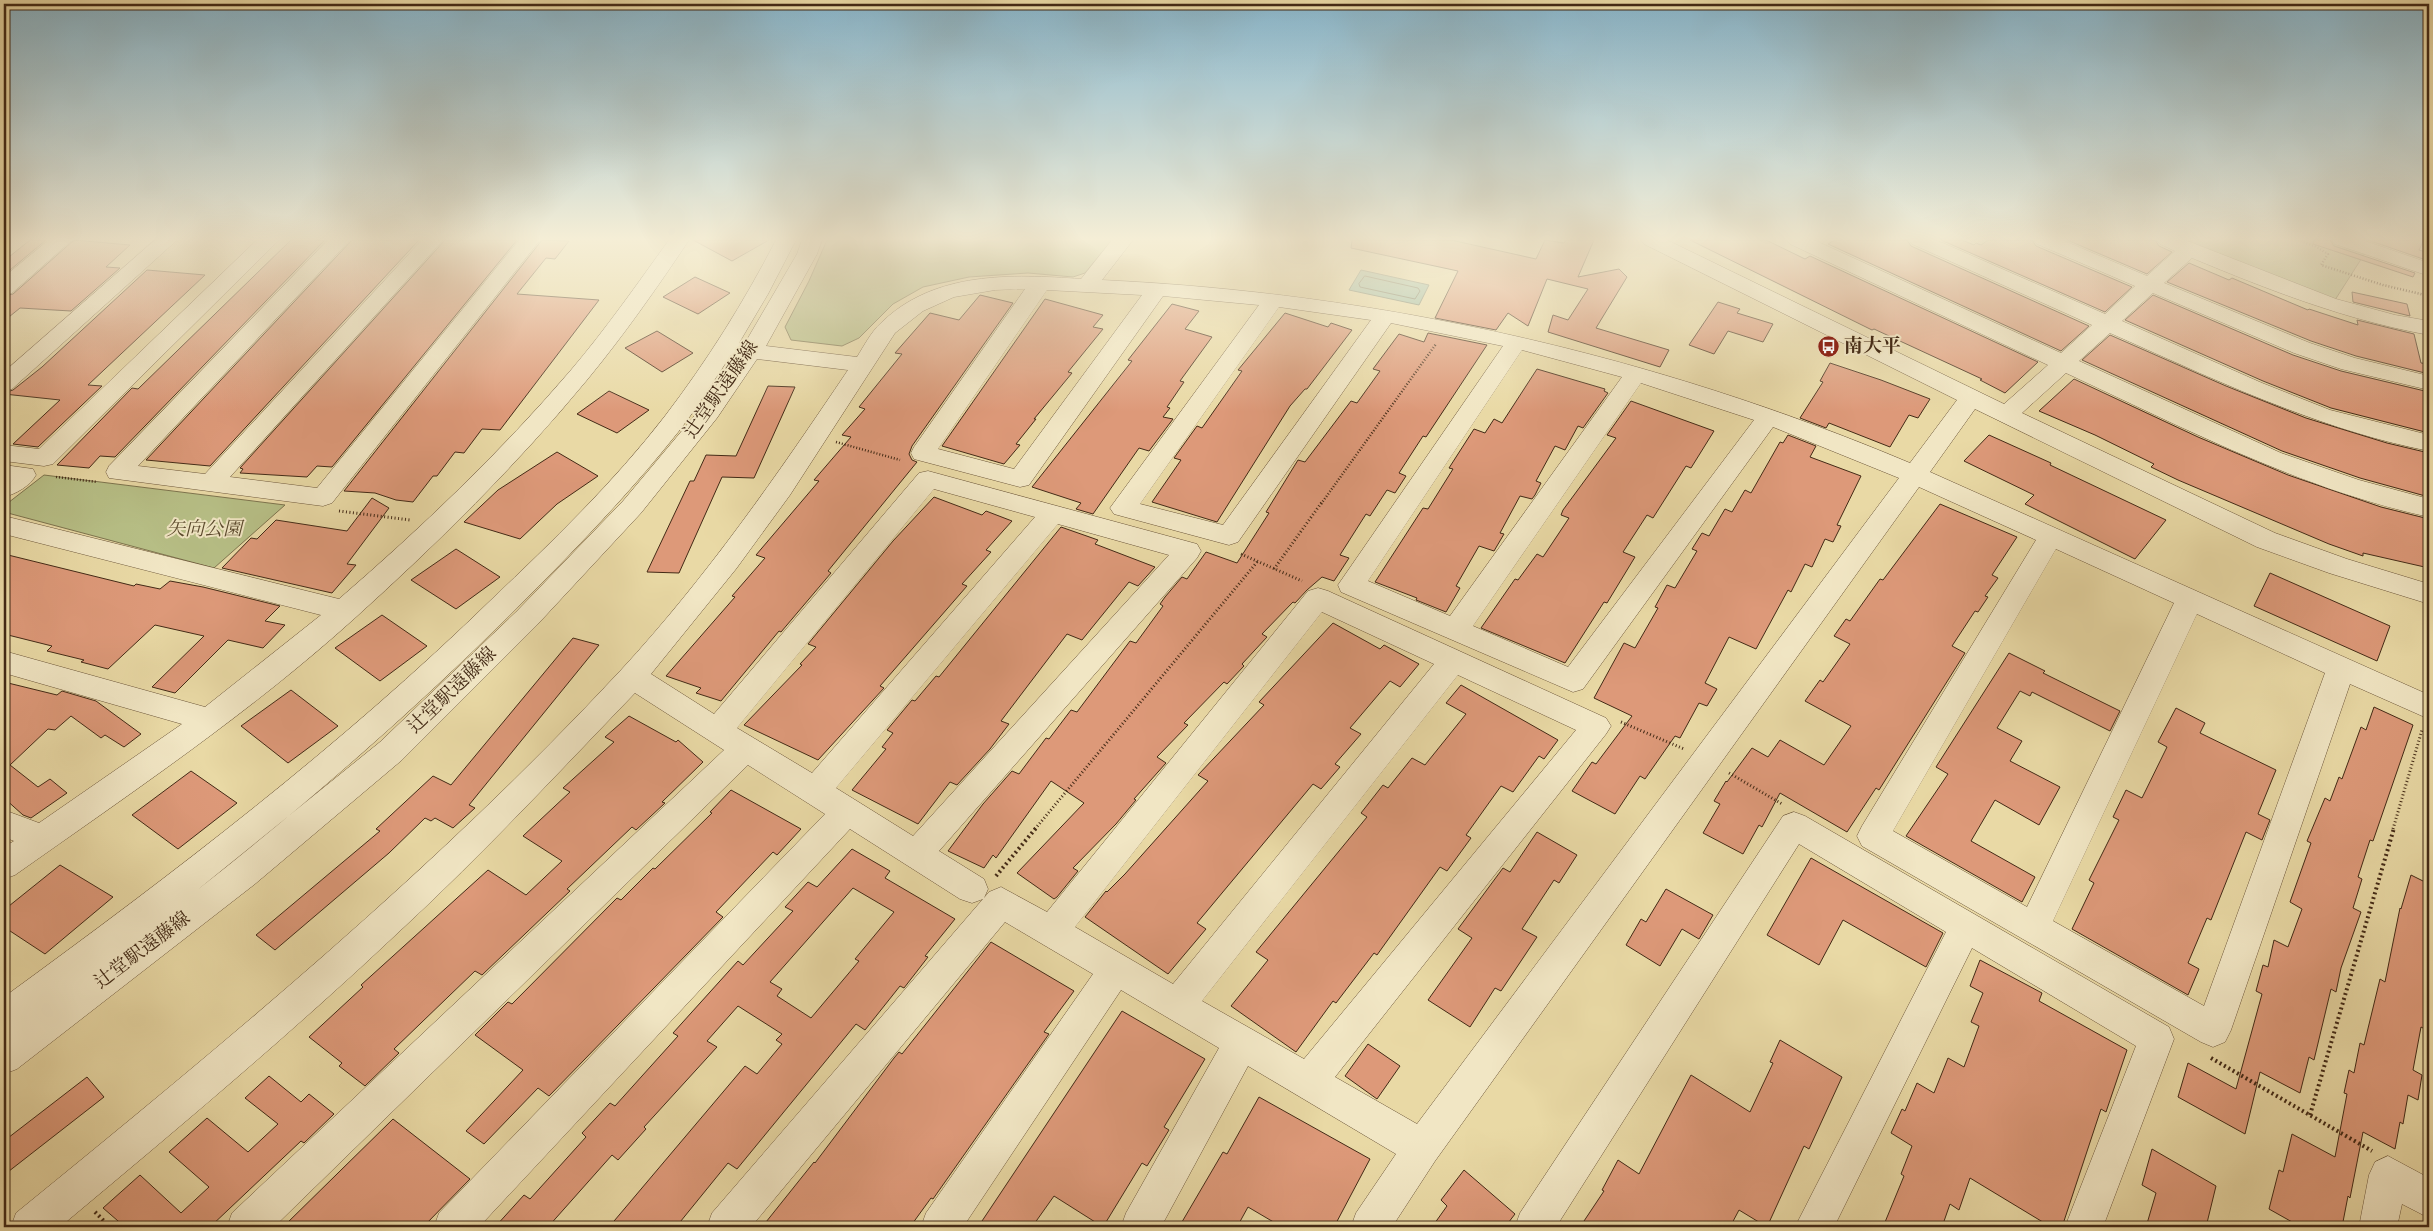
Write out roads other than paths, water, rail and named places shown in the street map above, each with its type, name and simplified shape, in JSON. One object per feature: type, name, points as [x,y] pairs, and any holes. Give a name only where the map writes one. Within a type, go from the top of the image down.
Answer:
[{"type":"street","points":[[4,384],[102,297]]},
{"type":"street","points":[[4,454],[44,458],[210,297]]},
{"type":"street","points":[[285,297],[118,472],[323,497],[484,297]]},
{"type":"street","points":[[211,484],[381,297]]},
{"type":"street","points":[[4,865],[209,720],[345,611],[439,524],[523,438],[592,361],[642,297]]},
{"type":"street","name":"辻堂駅遠藤線","points":[[4,1017],[151,909],[336,760],[467,643],[569,540],[672,423],[724,348],[755,297]]},
{"type":"street","name":"辻堂駅遠藤線","points":[[4,1057],[244,874],[391,751],[527,618],[632,507],[709,413],[752,350],[783,297]]},
{"type":"street","points":[[30,1227],[248,1046],[391,918],[513,800],[632,677],[727,562],[781,489],[887,329],[904,313],[931,297]]},
{"type":"street","points":[[1030,297],[923,453],[1020,479],[1151,297]]},
{"type":"street","points":[[1246,297],[1385,316],[1516,343],[1636,374],[1768,416],[1914,474],[2429,708]]},
{"type":"street","points":[[1767,297],[2266,540],[2338,566],[2429,594]]},
{"type":"street","points":[[1922,297],[2272,458],[2325,479],[2429,508]]},
{"type":"street","points":[[2052,297],[2254,388],[2322,415],[2381,432],[2429,443]]},
{"type":"street","points":[[2006,415],[2136,297]]},
{"type":"street","points":[[2180,297],[2312,352],[2349,364],[2429,383]]},
{"type":"street","points":[[2313,297],[2374,317],[2429,328]]},
{"type":"street","points":[[1273,300],[1123,508],[1229,536],[1385,316]]},
{"type":"street","points":[[1516,343],[1351,585],[1573,682],[1768,416]]},
{"type":"street","points":[[724,348],[863,365]]},
{"type":"street","points":[[1455,630],[1636,374]]},
{"type":"street","points":[[1370,1227],[1422,1148],[1971,398]]},
{"type":"street","points":[[4,473],[24,475],[4,489]]},
{"type":"street","points":[[718,730],[928,479],[1188,551],[916,854]]},
{"type":"street","points":[[815,792],[1052,514]]},
{"type":"street","points":[[4,525],[345,611]]},
{"type":"street","points":[[2051,536],[1873,836],[2213,1030],[2340,668]]},
{"type":"street","points":[[1051,932],[1318,598],[1596,726],[1308,1082]]},
{"type":"street","points":[[2034,927],[2190,599]]},
{"type":"street","points":[[1177,1005],[1453,661]]},
{"type":"street","points":[[4,662],[209,720]]},
{"type":"street","points":[[632,677],[916,854],[983,884]]},
{"type":"street","points":[[246,1227],[746,748]]},
{"type":"street","points":[[453,1227],[847,812]]},
{"type":"street","points":[[4,823],[43,838]]},
{"type":"street","points":[[1534,1227],[1794,825],[2156,1039],[2084,1227]]},
{"type":"street","points":[[726,1227],[1001,902],[1422,1148]]},
{"type":"street","points":[[1814,1227],[1966,926]]},
{"type":"street","points":[[940,1227],[1116,970]]},
{"type":"street","points":[[1140,1227],[1241,1043]]},
{"type":"street","points":[[2378,1227],[2388,1175],[2429,1200]]},
{"type":"water","points":[[1384,297],[1423,297],[1419,305]]},
{"type":"place","name":"南大平","points":[[1828,347]]},
{"type":"park label","name":"矢向公園","points":[[204,530]]}]
